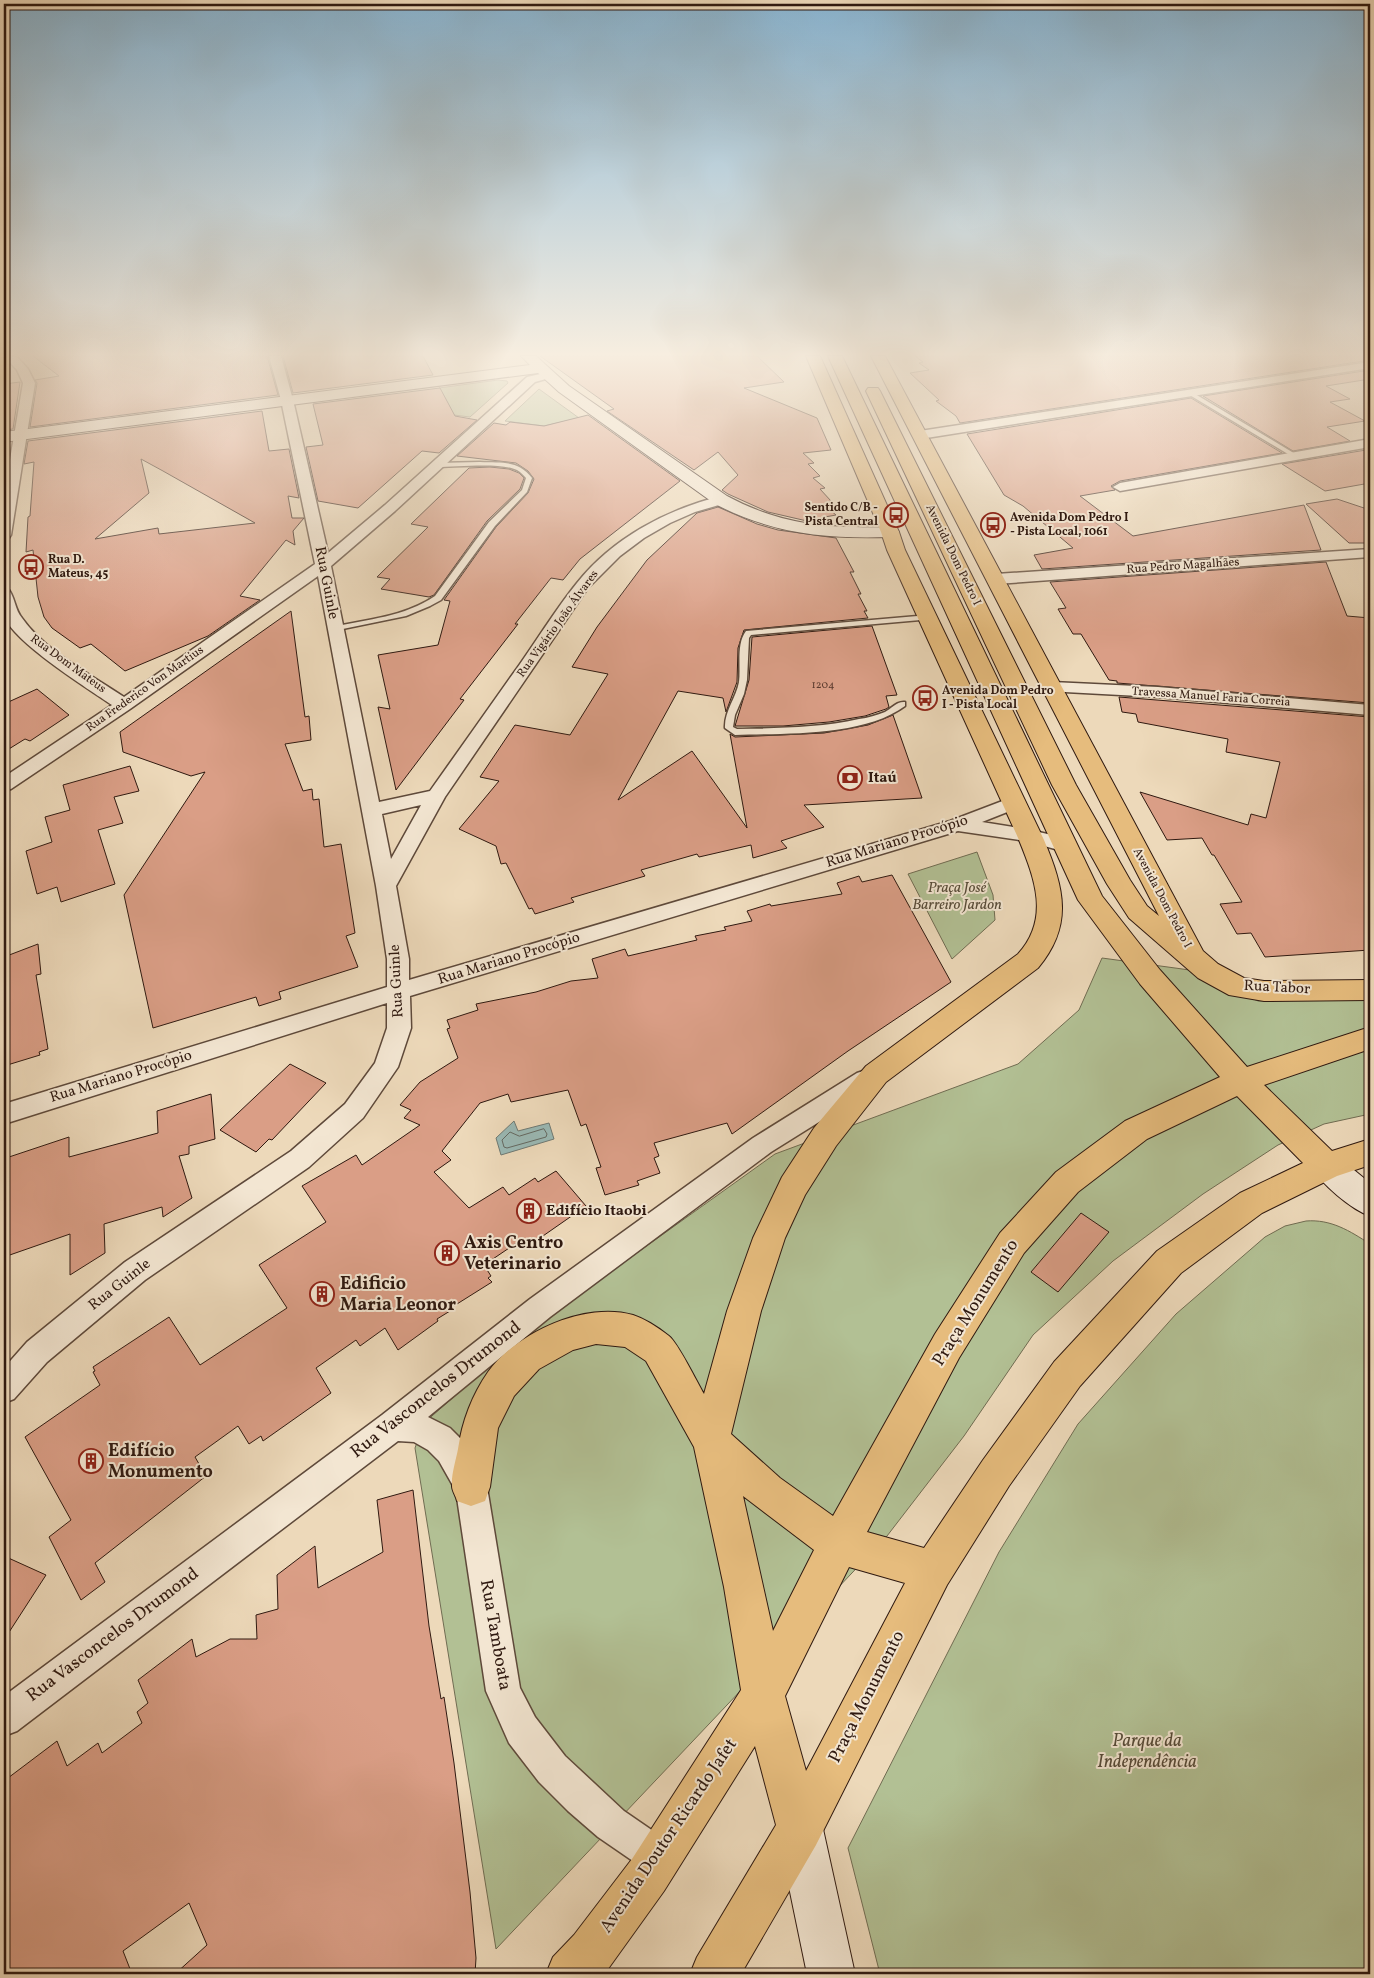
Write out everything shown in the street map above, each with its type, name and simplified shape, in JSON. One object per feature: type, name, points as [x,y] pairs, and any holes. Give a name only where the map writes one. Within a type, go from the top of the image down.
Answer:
[{"type":"main road","points":[[711,1441],[744,1311],[769,1238],[793,1187],[825,1137],[876,1074],[1018,970],[1039,950],[1049,926],[1050,906],[1047,888],[1029,836],[929,617],[896,550],[853,448]]},
{"type":"main road","name":"Avenida Dom Pedro I","points":[[882,448],[1053,789],[1138,912],[1193,957]]},
{"type":"main road","name":"Avenida Dom Pedro I","points":[[911,448],[1047,747],[1053,789],[1066,845],[1091,900],[1177,1010],[1241,1081]]},
{"type":"main road","name":"Avenida Dom Pedro I","points":[[927,448],[1193,957]]},
{"type":"main road","points":[[1013,803],[1053,789],[1095,768]]},
{"type":"main road","name":"Rua Tabor","points":[[1193,957],[1208,971],[1239,988],[1264,991],[1370,990]]},
{"type":"main road","points":[[1370,1038],[1241,1081],[1327,1166],[1370,1152]]},
{"type":"main road","name":"Praça Monumento","points":[[763,1694],[839,1544],[947,1346],[1012,1243],[1067,1182],[1136,1130],[1241,1081]]},
{"type":"main road","name":"Praça Monumento","points":[[800,1828],[933,1571],[996,1472],[1067,1374],[1169,1262],[1251,1203],[1327,1166]]},
{"type":"main road","points":[[471,1487],[480,1425],[501,1384],[526,1357],[547,1344],[570,1334],[596,1328],[632,1331],[658,1349],[711,1441],[744,1587],[763,1694],[800,1828],[714,1974]]},
{"type":"main road","points":[[711,1441],[766,1492],[839,1544],[933,1571]]},
{"type":"main road","name":"Avenida Doutor Ricardo Jafet","points":[[570,1974],[591,1952],[660,1857],[763,1694]]},
{"type":"street","points":[[4,535],[19,448]]},
{"type":"street","name":"Rua Guinle","points":[[4,1389],[37,1352],[135,1271],[300,1159],[354,1111],[386,1067],[399,1028],[400,991],[398,959],[386,886],[329,594],[298,448]]},
{"type":"street","name":"Rua Frederico Von Martius","points":[[4,785],[124,705],[323,565],[456,448]]},
{"type":"street","points":[[648,448],[721,500],[750,515],[797,529],[830,532],[890,532]]},
{"type":"street","points":[[1120,487],[1336,448]]},
{"type":"street","name":"Rua Vigário João Álvares","points":[[386,886],[436,796],[583,585],[598,568],[633,540],[665,520],[690,509],[721,500]]},
{"type":"street","name":"Rua Pedro Magalhães","points":[[996,579],[1370,553]]},
{"type":"street","points":[[286,591],[309,590],[329,594]]},
{"type":"street","name":"Rua Dom Mateus","points":[[4,593],[12,618],[26,633],[58,659],[124,705]]},
{"type":"street","name":"Travessa Manuel Faria Correia","points":[[1052,687],[1158,692],[1370,710]]},
{"type":"street","points":[[371,810],[436,796]]},
{"type":"street","name":"Rua Mariano Procópio","points":[[4,1114],[400,991],[957,825],[1013,803]]},
{"type":"street","points":[[957,825],[1029,836],[1066,845]]},
{"type":"street","name":"Rua Vasconcelos Drumond","points":[[4,1718],[392,1426],[540,1308],[754,1151],[876,1074]]},
{"type":"street","points":[[1327,1166],[1370,1202]]},
{"type":"street","name":"Rua Tamboata","points":[[392,1426],[418,1427],[439,1439],[450,1450],[471,1487],[503,1691],[518,1722],[552,1769],[611,1824],[660,1857]]},
{"type":"street","points":[[800,1828],[831,1974]]},
{"type":"lane","points":[[1282,448],[1295,456]]},
{"type":"lane","points":[[336,629],[406,614],[434,602],[492,524],[525,491],[529,478],[522,469],[510,467],[482,464],[437,465]]},
{"type":"lane","points":[[902,704],[896,711],[871,720],[842,725],[735,732],[729,728],[728,722],[744,679],[745,638],[749,633],[929,617]]},
{"type":"green space","name":"Praça José Barreiro Jardon","points":[[977,852],[993,895],[995,920],[952,959],[908,874]]},
{"type":"green space","points":[[1102,958],[1197,971],[1258,1001],[1370,999],[1370,1114],[1324,1124],[1278,1145],[1203,1194],[1113,1261],[1033,1335],[964,1436],[887,1536],[496,1949],[415,1448],[424,1423],[532,1328],[775,1154],[1018,1064],[1079,1010]]},
{"type":"green space","name":"Parque da Independência","points":[[1306,1221],[1332,1224],[1348,1230],[1370,1244],[1370,1974],[880,1974],[848,1848],[999,1552],[1078,1424],[1176,1314],[1265,1237],[1285,1226]]},
{"type":"water","points":[[514,1121],[518,1131],[549,1123],[554,1139],[501,1155],[496,1138]]},
{"type":"building","points":[[27,448],[269,448],[269,451],[289,449],[299,498],[288,496],[292,518],[304,518],[293,531],[295,545],[286,540],[240,596],[260,600],[208,636],[125,671],[91,644],[80,648],[52,628],[44,617],[38,597],[33,550],[26,552],[34,462],[24,464]],"holes":[[[141,459],[255,523],[159,534],[158,528],[95,539],[149,493]]]},
{"type":"building","points":[[306,448],[444,448],[439,453],[422,451],[358,508],[318,501]]},
{"type":"building","points":[[466,448],[634,448],[680,481],[580,559],[563,580],[551,578],[460,699],[464,700],[396,790],[378,707],[390,709],[378,655],[438,645],[450,601],[444,600],[496,527],[528,493],[534,479],[528,471],[516,463],[457,456]]},
{"type":"building","points":[[662,448],[830,448],[831,450],[803,453],[814,463],[808,464],[820,476],[813,478],[825,488],[820,489],[831,501],[826,502],[835,509],[830,510],[836,515],[825,517],[828,524],[807,521],[768,512],[728,494],[722,490],[738,475],[718,452],[694,470]]},
{"type":"building","points":[[976,448],[1274,448],[1282,453],[1120,481],[1111,486],[1115,490],[1080,496],[1133,536],[1304,505],[1321,550],[1042,569],[1034,555],[1073,548],[1023,506],[1004,495]]},
{"type":"building","points":[[1289,448],[1308,448],[1293,451]]},
{"type":"building","points":[[1366,450],[1370,452],[1370,483],[1325,491],[1282,464]]},
{"type":"building","points":[[490,467],[509,469],[519,473],[524,478],[520,489],[487,521],[434,595],[429,597],[381,589],[390,579],[377,577],[428,527],[411,524],[469,468]]},
{"type":"building","points":[[1337,499],[1370,510],[1370,543],[1349,543],[1306,504]]},
{"type":"building","points":[[718,507],[757,524],[778,530],[836,538],[854,572],[850,572],[861,594],[858,594],[867,611],[864,611],[868,618],[744,630],[738,648],[737,682],[726,712],[723,698],[678,691],[618,800],[692,751],[747,828],[730,734],[735,737],[824,733],[868,725],[893,715],[922,798],[804,805],[824,827],[781,841],[787,848],[753,858],[751,845],[699,857],[697,854],[641,870],[645,876],[571,898],[574,902],[535,914],[532,908],[529,909],[506,863],[501,864],[496,846],[459,829],[499,781],[480,777],[515,725],[570,735],[608,674],[572,667],[597,627],[647,560],[697,513]]},
{"type":"building","points":[[1326,562],[1347,616],[1370,618],[1370,703],[1117,683],[1117,681],[1109,680],[1081,634],[1073,634],[1058,609],[1066,608],[1050,582]]},
{"type":"building","points":[[291,611],[305,717],[309,716],[311,740],[285,744],[303,791],[312,789],[313,800],[319,799],[324,847],[341,844],[355,933],[346,936],[358,967],[279,992],[281,999],[259,1006],[256,997],[153,1028],[124,895],[205,772],[191,776],[123,752],[120,732]]},
{"type":"building","points":[[872,626],[897,695],[886,696],[889,707],[865,716],[829,722],[783,726],[735,726],[749,680],[752,637]]},
{"type":"building","points":[[37,689],[69,715],[30,741],[25,739],[4,752],[4,704]]},
{"type":"building","points":[[1119,697],[1370,717],[1370,950],[1265,957],[1251,933],[1237,934],[1220,904],[1242,902],[1214,855],[1212,855],[1202,838],[1167,840],[1140,792],[1248,825],[1251,814],[1266,818],[1280,762],[1226,752],[1228,739],[1138,722],[1136,714],[1122,712]]},
{"type":"building","points":[[130,766],[139,791],[114,797],[123,823],[98,830],[115,884],[61,902],[57,887],[37,894],[26,851],[52,842],[45,817],[70,810],[63,785]]},
{"type":"building","points":[[892,875],[951,982],[848,1051],[732,1134],[727,1123],[654,1143],[659,1156],[654,1158],[660,1173],[637,1181],[639,1185],[605,1195],[596,1168],[601,1167],[586,1124],[581,1126],[568,1090],[511,1102],[508,1094],[480,1103],[442,1151],[451,1160],[434,1172],[469,1208],[503,1187],[509,1195],[535,1178],[538,1182],[556,1171],[586,1206],[530,1245],[518,1242],[484,1265],[491,1276],[488,1278],[492,1282],[449,1309],[450,1311],[437,1319],[438,1321],[398,1350],[385,1328],[360,1346],[356,1340],[316,1368],[331,1393],[263,1441],[261,1436],[249,1444],[238,1426],[195,1457],[206,1476],[95,1563],[105,1582],[81,1600],[49,1537],[71,1520],[25,1437],[100,1385],[93,1372],[95,1371],[93,1367],[169,1317],[200,1365],[287,1308],[259,1265],[326,1222],[302,1186],[356,1155],[362,1165],[420,1125],[404,1118],[411,1110],[400,1105],[420,1082],[458,1058],[447,1029],[450,1028],[447,1020],[478,1010],[476,1004],[536,992],[571,981],[598,978],[592,959],[625,949],[628,956],[697,940],[695,936],[726,930],[724,927],[752,921],[747,911],[770,904],[771,906],[842,894],[837,883],[859,876],[862,882]]},
{"type":"building","points":[[38,944],[41,974],[36,975],[48,1049],[39,1052],[40,1055],[4,1066],[4,957]]},
{"type":"building","points":[[290,1064],[326,1083],[272,1140],[269,1139],[256,1152],[220,1130]]},
{"type":"building","points":[[211,1094],[215,1139],[189,1146],[189,1154],[179,1156],[192,1198],[163,1217],[162,1207],[104,1224],[105,1253],[70,1275],[70,1234],[4,1257],[6,1158],[69,1137],[69,1157],[158,1133],[157,1111]]},
{"type":"building","points":[[1081,1213],[1109,1232],[1058,1292],[1031,1272]]},
{"type":"building","points":[[413,1490],[429,1626],[441,1699],[444,1697],[454,1763],[470,1892],[476,1958],[475,1974],[175,1974],[207,1945],[189,1903],[123,1951],[132,1974],[4,1974],[4,1781],[57,1741],[67,1766],[98,1743],[102,1753],[142,1723],[137,1712],[148,1703],[138,1680],[192,1639],[196,1657],[230,1639],[257,1639],[256,1615],[278,1609],[277,1575],[315,1546],[318,1588],[383,1552],[377,1500]]},
{"type":"building","points":[[4,1556],[46,1575],[4,1640]]},
{"type":"place","name":"Sentido C/B - Pista Central","points":[[896,515]]},
{"type":"place","name":"Avenida Dom Pedro I - Pista Local, 1061","points":[[993,525]]},
{"type":"place","name":"Rua D. Mateus, 45","points":[[31,567]]},
{"type":"place","name":"Avenida Dom Pedro I - Pista Local","points":[[925,698]]},
{"type":"place","name":"Itaú","points":[[850,778]]},
{"type":"place","name":"Edifício Itaobi","points":[[529,1211]]},
{"type":"place","name":"Axis Centro Veterinario","points":[[447,1253]]},
{"type":"place","name":"Edificio Maria Leonor","points":[[322,1294]]},
{"type":"place","name":"Edifício Monumento","points":[[91,1461]]}]
